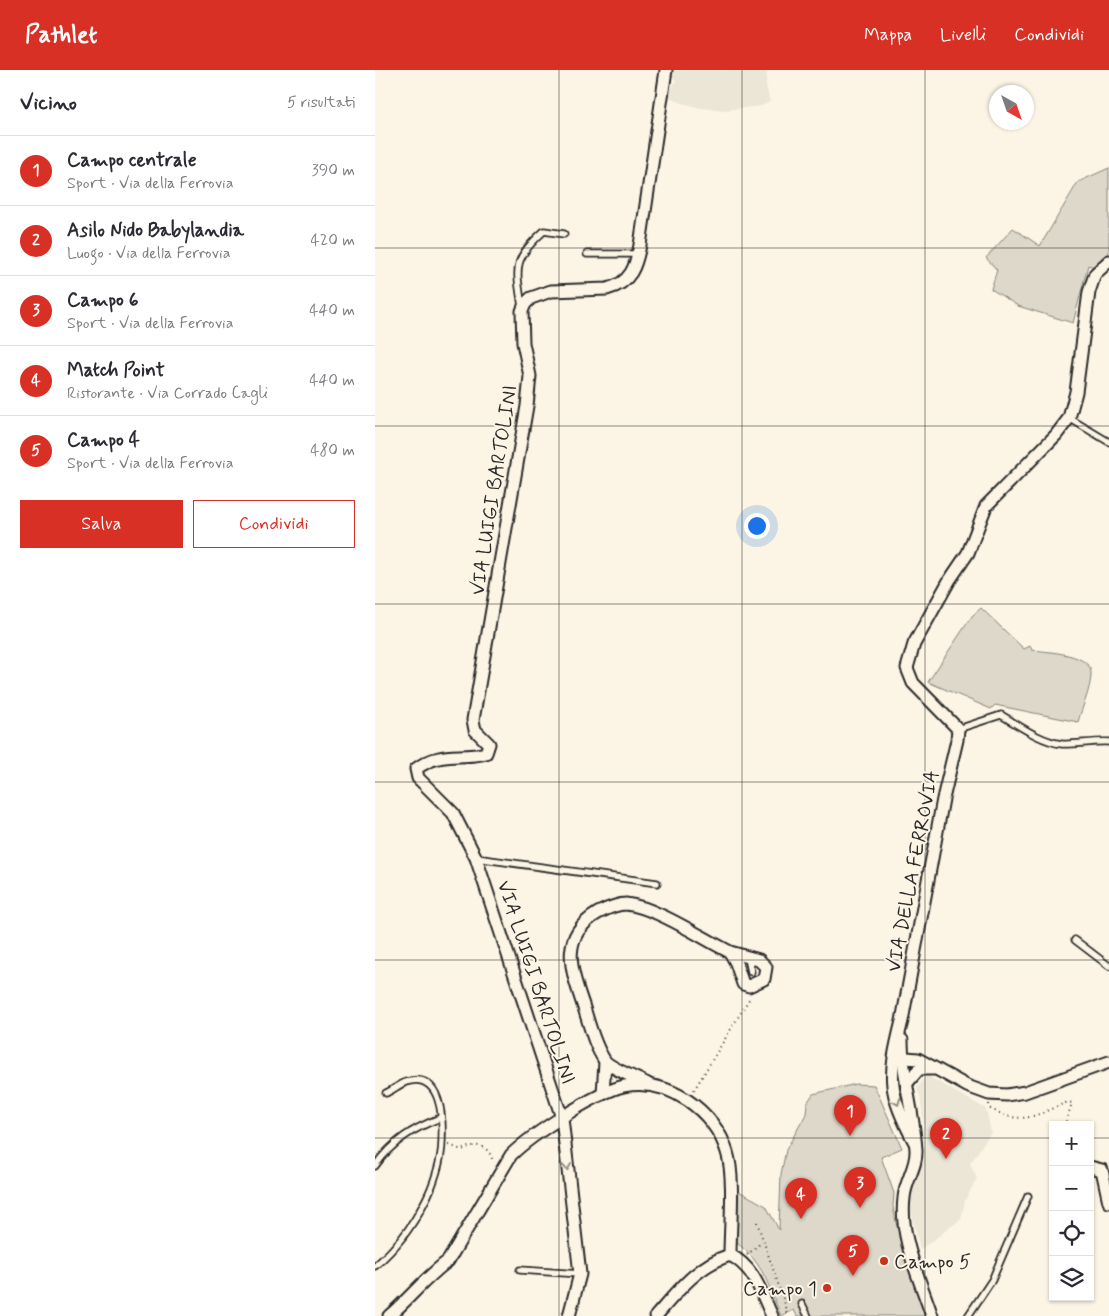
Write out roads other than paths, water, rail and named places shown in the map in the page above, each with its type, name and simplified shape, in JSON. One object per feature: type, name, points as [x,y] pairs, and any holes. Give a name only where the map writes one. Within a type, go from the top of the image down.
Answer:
[{"type":"street","points":[[522,311],[525,304],[531,298],[551,291],[615,287],[633,272],[640,245],[665,70]]},
{"type":"street","points":[[958,729],[913,683],[907,668],[914,644],[949,581],[968,553],[986,506],[1056,435],[1069,418],[1076,392],[1089,292],[1095,274],[1109,261]]},
{"type":"street","name":"VIA LUIGI BARTOLINI","points":[[522,311],[523,343],[530,376],[527,406],[473,720],[475,730],[489,744],[488,749],[486,753],[477,755],[440,756],[425,762],[416,770],[418,778],[458,820],[476,858],[562,1118],[580,1274],[569,1316]]},
{"type":"street","name":"VIA DELLA FERROVIA","points":[[915,1143],[898,1106],[891,1081],[897,1057],[943,799],[958,729]]},
{"type":"street","points":[[603,1094],[605,1062],[570,966],[571,946],[577,930],[589,918],[605,909],[625,904],[647,908],[730,952],[759,960],[766,967],[764,979],[749,986],[743,984],[737,963],[730,952]]},
{"type":"street","points":[[897,1057],[918,1059],[967,1086],[989,1094],[1007,1095],[1025,1092],[1109,1062]]},
{"type":"street","name":"VIA DELLA FERROVIA","points":[[897,1057],[907,1083],[917,1158],[904,1196],[903,1215],[910,1250],[932,1316]]},
{"type":"street","points":[[605,1062],[650,1085],[688,1099],[715,1125],[728,1153],[731,1189],[730,1255]]},
{"type":"street","points":[[891,1081],[907,1083],[919,1069],[935,1069]]},
{"type":"street","name":"VIA LUIGI BARTOLINI","points":[[562,1118],[603,1094],[624,1086],[650,1085]]},
{"type":"street","points":[[389,1316],[409,1300],[432,1272],[447,1262],[511,1155],[522,1144],[562,1118]]},
{"type":"street","points":[[1094,1168],[1101,1170],[1109,1202]]},
{"type":"street","points":[[656,1316],[687,1280],[717,1259],[730,1255],[741,1260],[754,1276],[772,1316]]},
{"type":"lane","points":[[522,311],[517,265],[527,246],[545,231],[564,234]]},
{"type":"lane","points":[[587,254],[634,254],[640,245]]},
{"type":"lane","points":[[1069,418],[1109,442]]},
{"type":"lane","points":[[958,729],[1001,715],[1037,736],[1062,744],[1090,741],[1109,742]]},
{"type":"lane","name":"VIA LUIGI BARTOLINI","points":[[476,858],[657,883]]},
{"type":"lane","points":[[1075,940],[1109,966]]},
{"type":"lane","points":[[747,956],[751,972]]},
{"type":"lane","points":[[375,1266],[412,1224],[425,1202],[443,1142],[440,1118],[441,1101],[429,1085],[421,1081],[407,1081],[386,1093]]},
{"type":"lane","points":[[375,1166],[394,1142],[416,1127],[440,1118]]},
{"type":"lane","points":[[968,1316],[992,1280],[1028,1196]]},
{"type":"lane","points":[[520,1270],[580,1274]]},
{"type":"lane","points":[[802,1304],[808,1316]]},
{"type":"place","name":"Campo centrale","points":[[850,1136]]},
{"type":"place","name":"Asilo Nido Babylandia","points":[[946,1159]]},
{"type":"place","name":"Campo 6","points":[[860,1208]]},
{"type":"place","name":"Match Point","points":[[801,1219]]},
{"type":"place","name":"Campo 5","points":[[884,1261]]},
{"type":"place","name":"Campo 4","points":[[853,1276]]},
{"type":"place","name":"Campo 1","points":[[827,1288]]}]
